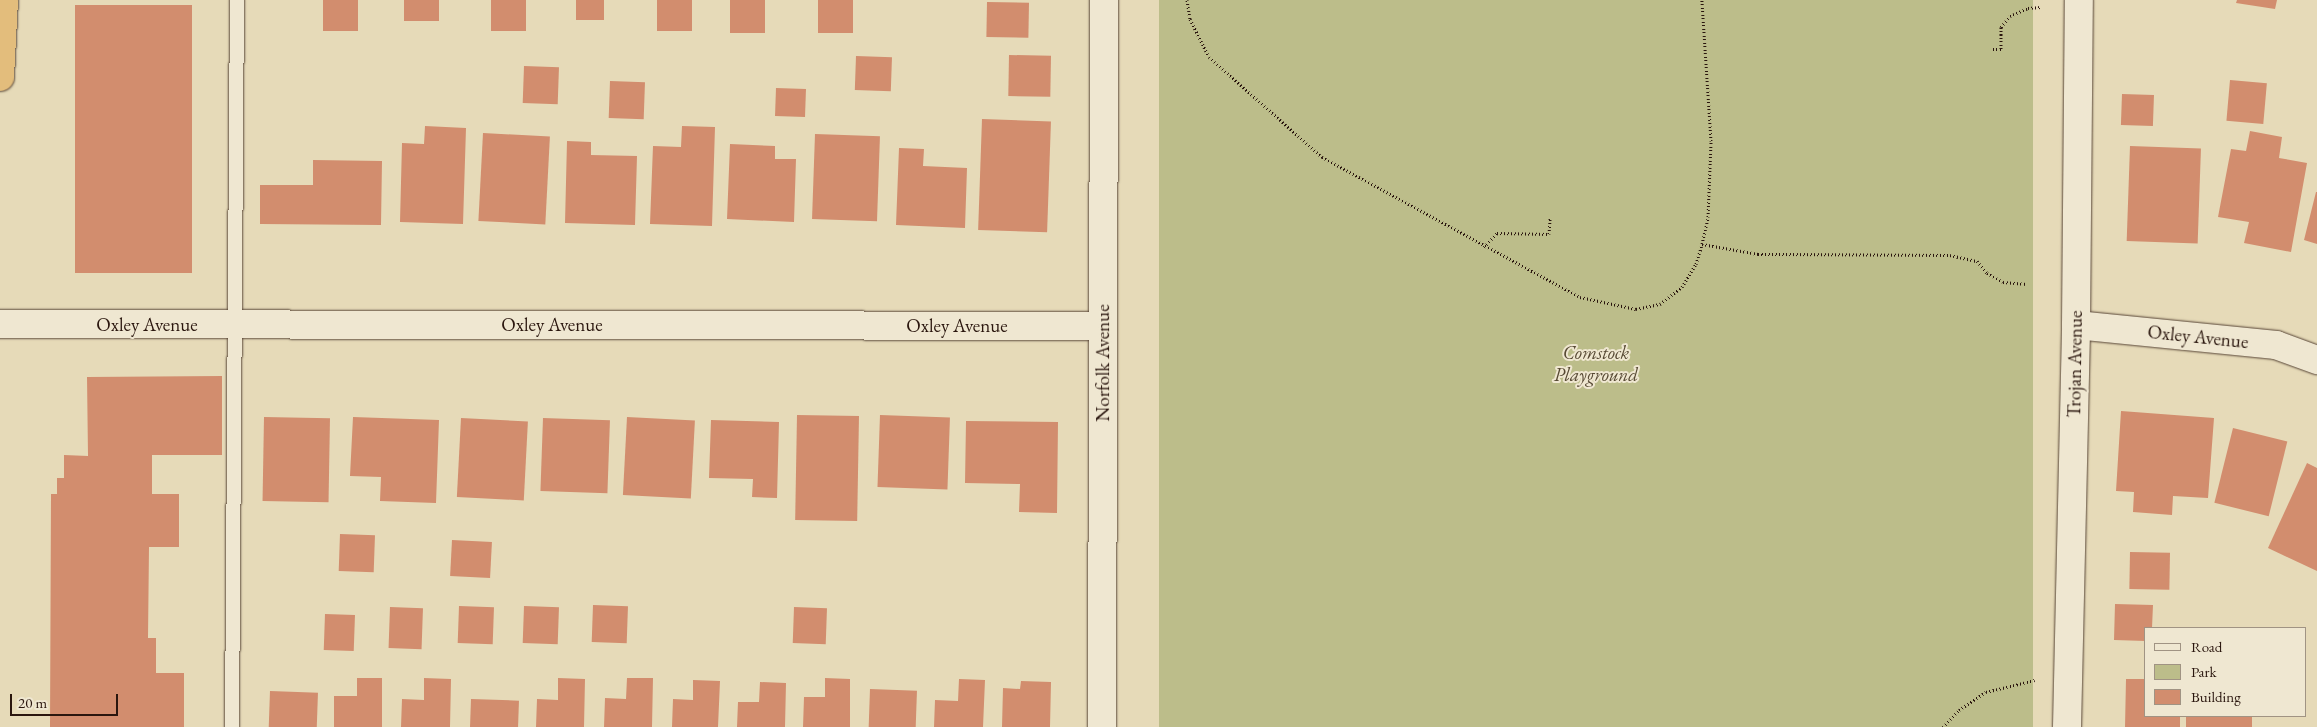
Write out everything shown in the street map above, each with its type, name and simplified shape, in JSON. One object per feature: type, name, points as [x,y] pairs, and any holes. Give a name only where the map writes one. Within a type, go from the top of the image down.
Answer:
[{"type":"highway","points":[[0,77],[4,0]]},
{"type":"street","name":"Norfolk Avenue","points":[[1102,727],[1104,0]]},
{"type":"street","name":"Trojan Avenue","points":[[2067,727],[2076,325],[2079,0]]},
{"type":"street","name":"Oxley Avenue","points":[[0,324],[1103,326]]},
{"type":"street","name":"Oxley Avenue","points":[[2076,325],[2276,345],[2317,360]]},
{"type":"lane","points":[[232,727],[237,0]]},
{"type":"path","points":[[1187,0],[1190,19],[1209,57],[1322,157],[1580,298],[1636,309],[1660,304],[1682,287],[1696,264],[1708,217],[1711,141],[1702,0]]},
{"type":"path","points":[[1993,49],[2001,49],[2001,27],[2010,16],[2028,8],[2041,7]]},
{"type":"path","points":[[1484,247],[1497,233],[1549,234],[1550,218]]},
{"type":"path","points":[[1702,244],[1758,254],[1950,255],[1977,261],[1987,273],[2004,282],[2027,284]]},
{"type":"path","points":[[1943,727],[1959,710],[1986,692],[2038,679]]},
{"type":"green space","name":"Comstock Playground","points":[[1159,0],[2033,0],[2033,727],[1159,727]]},
{"type":"building","points":[[323,0],[358,0],[358,31],[323,31]]},
{"type":"building","points":[[404,0],[439,0],[439,21],[404,21]]},
{"type":"building","points":[[491,0],[526,0],[526,31],[491,31]]},
{"type":"building","points":[[576,0],[604,0],[604,20],[576,20]]},
{"type":"building","points":[[657,0],[692,0],[692,31],[657,31]]},
{"type":"building","points":[[730,0],[765,0],[765,33],[730,33]]},
{"type":"building","points":[[818,0],[853,0],[853,33],[818,33]]},
{"type":"building","points":[[2237,0],[2277,0],[2275,9],[2236,3]]},
{"type":"building","points":[[987,2],[1029,3],[1028,38],[986,37]]},
{"type":"building","points":[[75,5],[192,5],[192,273],[75,273]]},
{"type":"building","points":[[1009,55],[1051,56],[1050,97],[1008,96]]},
{"type":"building","points":[[856,56],[892,57],[891,91],[855,90]]},
{"type":"building","points":[[524,66],[559,67],[558,104],[523,103]]},
{"type":"building","points":[[2230,80],[2267,83],[2263,124],[2226,121]]},
{"type":"building","points":[[610,81],[645,82],[644,119],[609,118]]},
{"type":"building","points":[[776,88],[806,89],[805,117],[775,116]]},
{"type":"building","points":[[2122,94],[2154,95],[2153,126],[2121,125]]},
{"type":"building","points":[[982,119],[1051,121],[1047,232],[978,230]]},
{"type":"building","points":[[425,126],[466,128],[463,224],[400,222],[402,143],[424,144]]},
{"type":"building","points":[[682,126],[715,127],[712,226],[650,224],[653,146],[681,147]]},
{"type":"building","points":[[2250,131],[2282,137],[2279,158],[2307,163],[2291,252],[2244,243],[2249,222],[2218,217],[2231,149],[2246,151]]},
{"type":"building","points":[[483,133],[550,137],[545,224],[478,221]]},
{"type":"building","points":[[815,134],[880,136],[877,221],[812,219]]},
{"type":"building","points":[[567,141],[591,142],[591,155],[637,156],[635,225],[565,223]]},
{"type":"building","points":[[730,144],[775,146],[775,159],[796,159],[794,222],[727,219]]},
{"type":"building","points":[[2130,146],[2201,148],[2198,243],[2127,241]]},
{"type":"building","points":[[899,148],[924,149],[923,166],[967,168],[965,228],[896,225]]},
{"type":"building","points":[[313,160],[382,161],[381,225],[260,224],[260,185],[313,185]]},
{"type":"building","points":[[2317,192],[2317,244],[2304,240]]},
{"type":"building","points":[[222,376],[222,455],[152,455],[152,494],[179,494],[179,547],[149,547],[148,638],[156,638],[156,673],[184,673],[184,727],[50,727],[51,494],[57,494],[57,478],[64,478],[64,455],[88,456],[87,377]]},
{"type":"building","points":[[2121,411],[2214,418],[2208,498],[2173,496],[2172,515],[2133,512],[2134,492],[2116,491]]},
{"type":"building","points":[[797,415],[859,416],[857,521],[795,520]]},
{"type":"building","points":[[880,415],[950,417],[947,489],[877,487]]},
{"type":"building","points":[[264,417],[330,418],[329,502],[263,501]]},
{"type":"building","points":[[353,417],[439,420],[436,503],[380,501],[381,477],[350,476]]},
{"type":"building","points":[[627,417],[695,421],[691,498],[623,495]]},
{"type":"building","points":[[461,418],[528,422],[524,500],[457,497]]},
{"type":"building","points":[[543,418],[610,420],[607,493],[540,491]]},
{"type":"building","points":[[711,420],[779,422],[777,498],[752,497],[753,479],[709,478]]},
{"type":"building","points":[[966,421],[1058,422],[1057,513],[1019,512],[1020,484],[965,483]]},
{"type":"building","points":[[2233,428],[2287,442],[2269,516],[2214,503]]},
{"type":"building","points":[[2307,463],[2317,468],[2317,571],[2268,548]]},
{"type":"building","points":[[340,534],[375,535],[374,572],[339,571]]},
{"type":"building","points":[[452,540],[492,542],[490,578],[450,576]]},
{"type":"building","points":[[2130,552],[2170,553],[2169,590],[2129,589]]},
{"type":"building","points":[[2115,604],[2153,605],[2152,627],[2144,627],[2144,641],[2114,640]]},
{"type":"building","points":[[593,605],[628,606],[627,643],[592,642]]},
{"type":"building","points":[[459,606],[494,607],[493,644],[458,643]]},
{"type":"building","points":[[524,606],[559,607],[558,644],[523,643]]},
{"type":"building","points":[[390,607],[423,608],[422,649],[389,648]]},
{"type":"building","points":[[794,607],[827,608],[826,644],[793,643]]},
{"type":"building","points":[[325,614],[355,615],[354,651],[324,650]]},
{"type":"building","points":[[357,678],[382,678],[382,727],[334,727],[334,696],[357,696]]},
{"type":"building","points":[[424,678],[451,679],[450,727],[401,727],[402,699],[424,700]]},
{"type":"building","points":[[558,678],[585,679],[584,727],[536,727],[537,699],[558,700]]},
{"type":"building","points":[[627,678],[653,678],[652,727],[604,727],[605,698],[626,699]]},
{"type":"building","points":[[825,678],[850,679],[850,727],[803,727],[804,697],[825,697]]},
{"type":"building","points":[[959,679],[985,680],[983,727],[934,727],[935,700],[958,701]]},
{"type":"building","points":[[2126,679],[2144,679],[2144,717],[2180,717],[2180,727],[2125,727]]},
{"type":"building","points":[[693,680],[720,681],[718,727],[672,727],[673,699],[693,700]]},
{"type":"building","points":[[1021,681],[1051,682],[1050,727],[1002,727],[1003,688],[1020,689]]},
{"type":"building","points":[[760,682],[786,683],[785,727],[737,727],[738,702],[759,702]]},
{"type":"building","points":[[870,689],[917,691],[916,727],[869,727]]},
{"type":"building","points":[[270,691],[318,693],[317,727],[269,727]]},
{"type":"building","points":[[471,699],[519,701],[518,727],[470,727]]},
{"type":"building","points":[[2186,717],[2252,717],[2252,727],[2186,727]]}]
